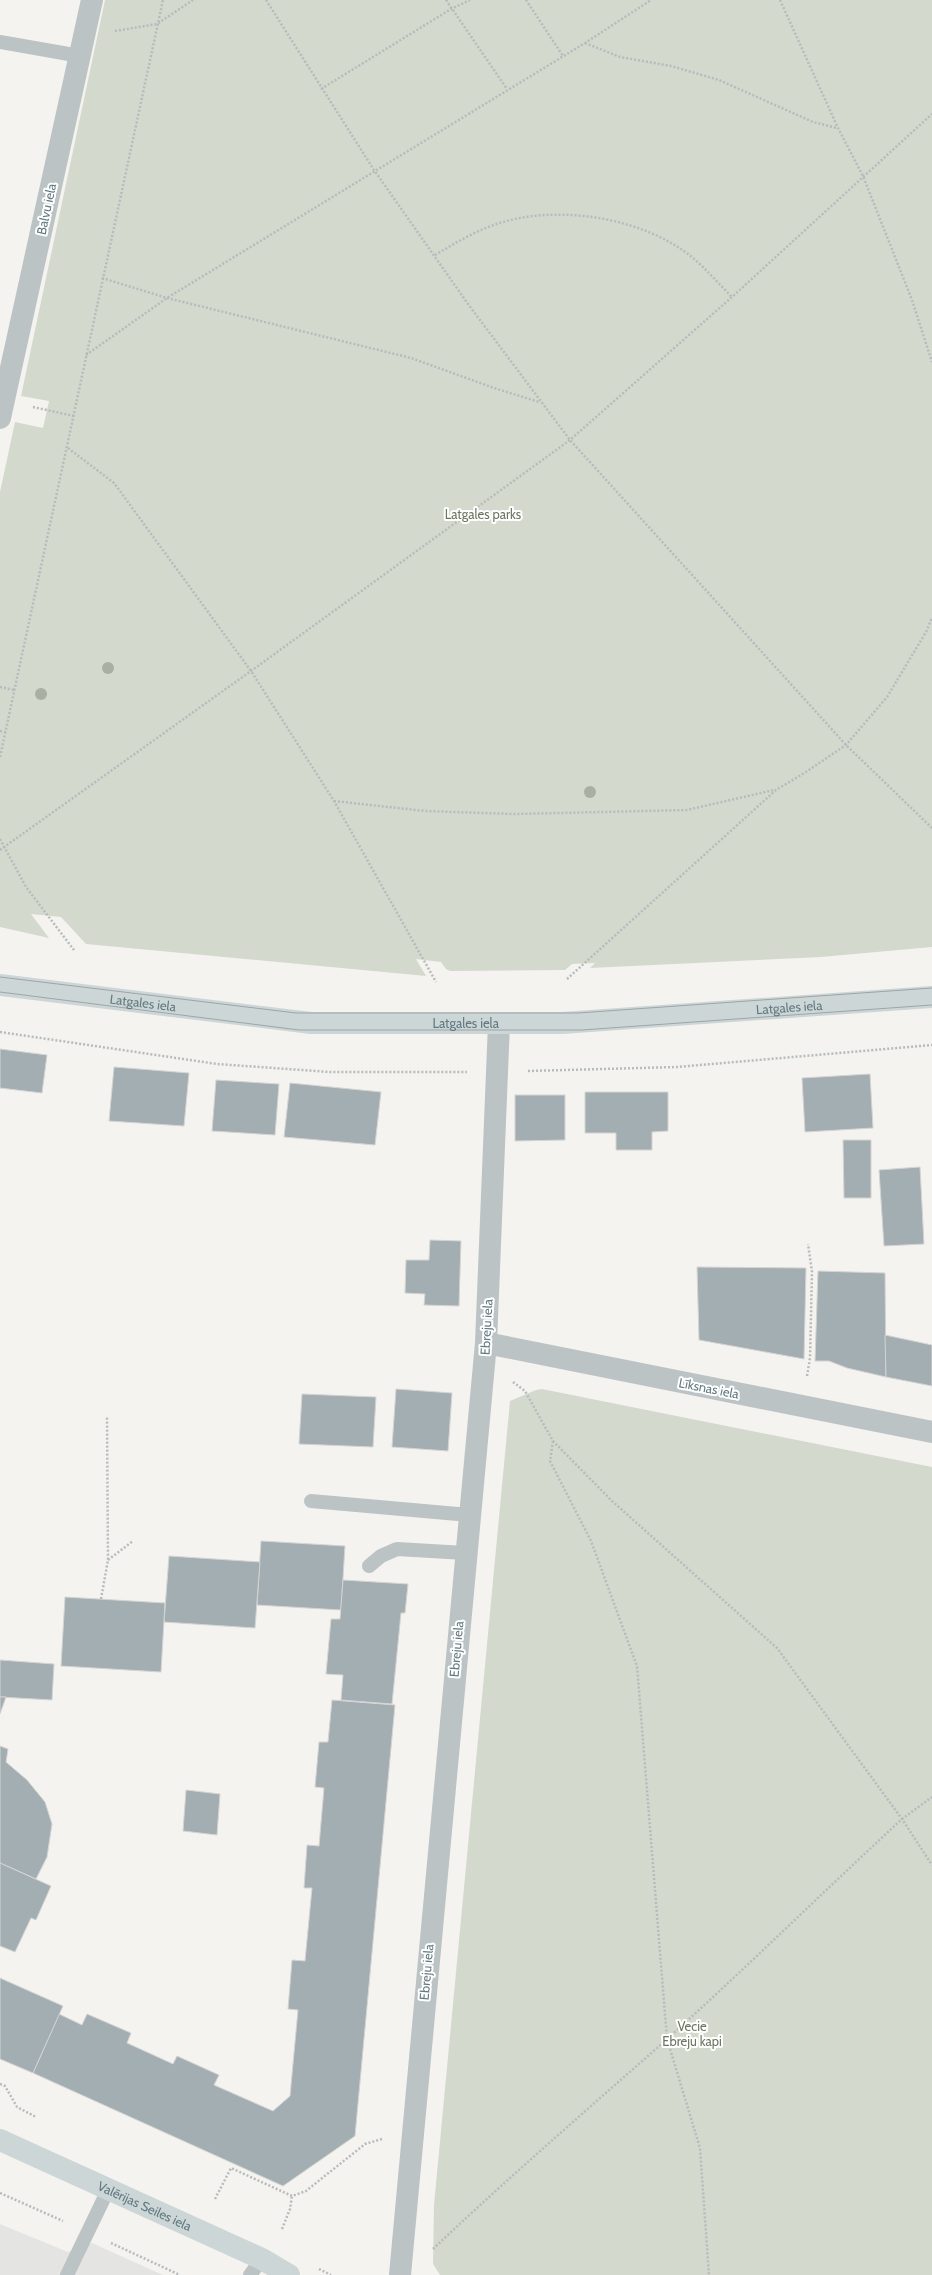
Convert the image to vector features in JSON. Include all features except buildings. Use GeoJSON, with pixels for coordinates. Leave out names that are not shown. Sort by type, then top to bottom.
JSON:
{"type":"FeatureCollection","features":[{"type":"Feature","properties":{"kind":"street","name":"Balvu iela"},"geometry":{"type":"LineString","coordinates":[[1,409],[92,0]]}},
{"type":"Feature","properties":{"kind":"street","name":"Latgales iela"},"geometry":{"type":"LineString","coordinates":[[0,985],[311,1023],[570,1022],[932,997]]}},
{"type":"Feature","properties":{"kind":"street","name":"Ebreju iela"},"geometry":{"type":"LineString","coordinates":[[400,2275],[411,2138],[485,1352],[499,1022]]}},
{"type":"Feature","properties":{"kind":"street","name":"Līksnas iela"},"geometry":{"type":"LineString","coordinates":[[485,1352],[802,1406],[932,1432]]}},
{"type":"Feature","properties":{"kind":"street","name":"Valērijas Seiles iela"},"geometry":{"type":"LineString","coordinates":[[0,2140],[109,2188],[256,2267],[289,2275]]}},
{"type":"Feature","properties":{"kind":"lane"},"geometry":{"type":"LineString","coordinates":[[0,42],[82,46]]}},
{"type":"Feature","properties":{"kind":"lane"},"geometry":{"type":"LineString","coordinates":[[311,1501],[469,1515]]}},
{"type":"Feature","properties":{"kind":"lane"},"geometry":{"type":"LineString","coordinates":[[369,1566],[381,1556],[397,1549],[465,1553]]}},
{"type":"Feature","properties":{"kind":"lane"},"geometry":{"type":"LineString","coordinates":[[67,2275],[109,2188]]}},
{"type":"Feature","properties":{"kind":"path"},"geometry":{"type":"LineString","coordinates":[[0,757],[68,448],[85,355],[162,0]]}},
{"type":"Feature","properties":{"kind":"path"},"geometry":{"type":"LineString","coordinates":[[82,46],[157,24],[193,0]]}},
{"type":"Feature","properties":{"kind":"path"},"geometry":{"type":"LineString","coordinates":[[266,0],[321,89],[374,170],[540,402],[570,440],[846,744],[932,828]]}},
{"type":"Feature","properties":{"kind":"path"},"geometry":{"type":"LineString","coordinates":[[446,0],[507,89]]}},
{"type":"Feature","properties":{"kind":"path"},"geometry":{"type":"LineString","coordinates":[[321,89],[451,9],[470,0]]}},
{"type":"Feature","properties":{"kind":"path"},"geometry":{"type":"LineString","coordinates":[[526,0],[563,56]]}},
{"type":"Feature","properties":{"kind":"path"},"geometry":{"type":"LineString","coordinates":[[85,355],[167,298],[374,170],[585,43],[651,0]]}},
{"type":"Feature","properties":{"kind":"path"},"geometry":{"type":"LineString","coordinates":[[780,0],[838,128],[863,176],[912,300],[932,362]]}},
{"type":"Feature","properties":{"kind":"path"},"geometry":{"type":"LineString","coordinates":[[585,43],[620,57],[671,66],[719,80],[813,122],[838,128]]}},
{"type":"Feature","properties":{"kind":"path"},"geometry":{"type":"LineString","coordinates":[[0,850],[251,672],[570,440],[732,297],[932,114]]}},
{"type":"Feature","properties":{"kind":"path"},"geometry":{"type":"LineString","coordinates":[[435,256],[468,236],[495,224],[538,214],[594,218],[622,223],[647,231],[670,242],[693,258],[732,297]]}},
{"type":"Feature","properties":{"kind":"path"},"geometry":{"type":"LineString","coordinates":[[102,278],[167,298],[411,358],[494,388],[540,402]]}},
{"type":"Feature","properties":{"kind":"path"},"geometry":{"type":"LineString","coordinates":[[1,409],[25,405],[74,416]]}},
{"type":"Feature","properties":{"kind":"path"},"geometry":{"type":"LineString","coordinates":[[68,448],[114,483],[251,672],[334,801],[436,982]]}},
{"type":"Feature","properties":{"kind":"path"},"geometry":{"type":"LineString","coordinates":[[567,979],[776,790],[806,772],[846,744],[887,697],[926,632],[932,618]]}},
{"type":"Feature","properties":{"kind":"path"},"geometry":{"type":"LineString","coordinates":[[0,687],[14,690]]}},
{"type":"Feature","properties":{"kind":"path"},"geometry":{"type":"LineString","coordinates":[[0,731],[5,732]]}},
{"type":"Feature","properties":{"kind":"path"},"geometry":{"type":"LineString","coordinates":[[334,801],[425,811],[515,814],[687,810],[776,790]]}},
{"type":"Feature","properties":{"kind":"path"},"geometry":{"type":"LineString","coordinates":[[0,839],[26,887],[74,950]]}},
{"type":"Feature","properties":{"kind":"path"},"geometry":{"type":"LineString","coordinates":[[802,1406],[810,1358],[812,1272],[808,1244]]}},
{"type":"Feature","properties":{"kind":"path"},"geometry":{"type":"LineString","coordinates":[[485,1352],[525,1391],[553,1440],[612,1501],[777,1648],[902,1819],[932,1865]]}},
{"type":"Feature","properties":{"kind":"path"},"geometry":{"type":"LineString","coordinates":[[101,1599],[108,1560],[107,1416]]}},
{"type":"Feature","properties":{"kind":"path"},"geometry":{"type":"LineString","coordinates":[[553,1440],[550,1461],[591,1541],[637,1666],[667,2039],[700,2148],[709,2275]]}},
{"type":"Feature","properties":{"kind":"path"},"geometry":{"type":"LineString","coordinates":[[108,1560],[133,1541]]}},
{"type":"Feature","properties":{"kind":"path"},"geometry":{"type":"LineString","coordinates":[[455,2229],[667,2039],[902,1819],[932,1797]]}},
{"type":"Feature","properties":{"kind":"path"},"geometry":{"type":"LineString","coordinates":[[0,2084],[6,2086],[17,2107],[36,2117]]}},
{"type":"Feature","properties":{"kind":"path"},"geometry":{"type":"LineString","coordinates":[[215,2199],[231,2168],[292,2196],[306,2191],[365,2144],[388,2137],[411,2138]]}},
{"type":"Feature","properties":{"kind":"path"},"geometry":{"type":"LineString","coordinates":[[282,2229],[290,2209],[292,2196]]}},
{"type":"Feature","properties":{"kind":"shaded area"},"geometry":{"type":"Polygon","coordinates":[[[0,2224],[68,2252],[92,2243],[163,2275],[0,2275],[0,2224]]]}},
{"type":"Feature","properties":{"kind":"green space","name":"Latgales parks"},"geometry":{"type":"Polygon","coordinates":[[[105,0],[932,0],[932,947],[821,957],[590,968],[595,963],[572,964],[565,970],[450,971],[446,969],[441,962],[416,959],[426,976],[86,944],[61,917],[31,914],[49,938],[0,927],[0,492],[15,422],[43,428],[49,401],[21,396],[105,0]]]}},
{"type":"Feature","properties":{"kind":"green space","name":"Vecie Ebreju kapi"},"geometry":{"type":"Polygon","coordinates":[[[542,1389],[932,1467],[932,2275],[440,2275],[433,2264],[434,2205],[510,1401],[542,1389]]]}},
{"type":"Feature","properties":{"kind":"tram line"},"geometry":{"type":"LineString","coordinates":[[0,977],[296,1013],[578,1013],[932,988]]}},
{"type":"Feature","properties":{"kind":"tram line"},"geometry":{"type":"LineString","coordinates":[[0,992],[299,1030],[582,1030],[932,1005]]}}]}
